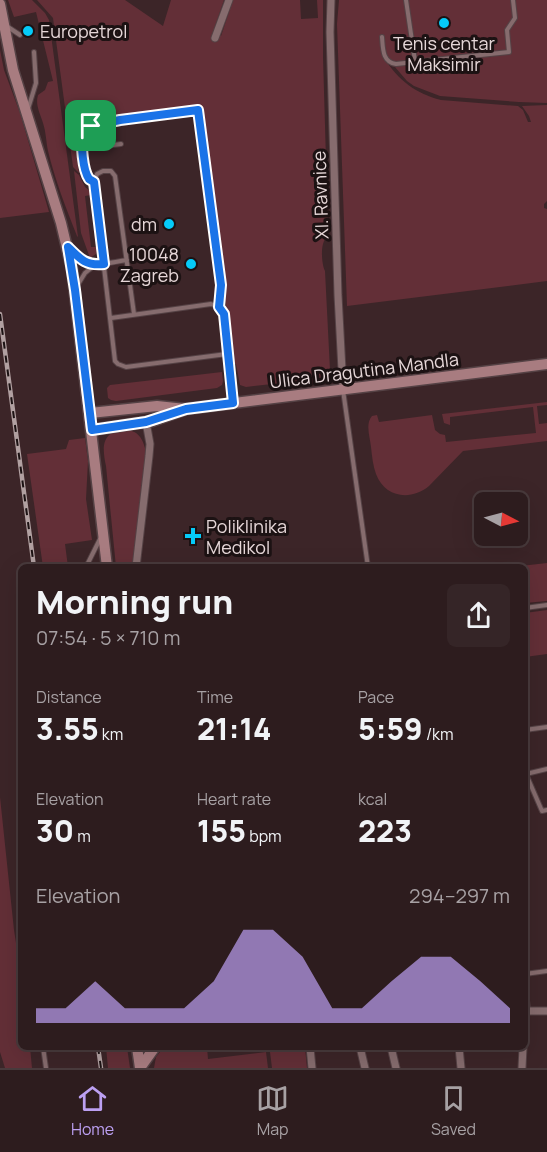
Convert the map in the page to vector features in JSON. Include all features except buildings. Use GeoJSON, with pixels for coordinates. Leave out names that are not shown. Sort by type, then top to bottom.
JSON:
{"type":"FeatureCollection","features":[{"type":"Feature","properties":{"kind":"main road"},"geometry":{"type":"LineString","coordinates":[[0,4],[13,70],[68,247],[107,564]]}},
{"type":"Feature","properties":{"kind":"main road","name":"Ulica Dragutina Mandla"},"geometry":{"type":"LineString","coordinates":[[92,430],[146,422],[186,409],[547,364]]}},
{"type":"Feature","properties":{"kind":"main road","name":"Ulica Dragutina Mandla"},"geometry":{"type":"LineString","coordinates":[[90,413],[157,406],[186,409]]}},
{"type":"Feature","properties":{"kind":"main road"},"geometry":{"type":"LineString","coordinates":[[137,1050],[140,1068]]}},
{"type":"Feature","properties":{"kind":"main road"},"geometry":{"type":"LineString","coordinates":[[140,1068],[153,1050]]}},
{"type":"Feature","properties":{"kind":"street"},"geometry":{"type":"LineString","coordinates":[[215,38],[229,0]]}},
{"type":"Feature","properties":{"kind":"street","name":"XI. Ravnice"},"geometry":{"type":"LineString","coordinates":[[331,0],[338,296],[343,389]]}},
{"type":"Feature","properties":{"kind":"street"},"geometry":{"type":"LineString","coordinates":[[136,564],[150,444],[146,422]]}},
{"type":"Feature","properties":{"kind":"street"},"geometry":{"type":"LineString","coordinates":[[528,1011],[547,1011]]}},
{"type":"Feature","properties":{"kind":"street"},"geometry":{"type":"LineString","coordinates":[[310,1050],[312,1068]]}},
{"type":"Feature","properties":{"kind":"street"},"geometry":{"type":"LineString","coordinates":[[361,1050],[365,1068]]}},
{"type":"Feature","properties":{"kind":"street"},"geometry":{"type":"LineString","coordinates":[[392,1050],[396,1068]]}},
{"type":"Feature","properties":{"kind":"street"},"geometry":{"type":"LineString","coordinates":[[459,1050],[461,1068]]}},
{"type":"Feature","properties":{"kind":"street"},"geometry":{"type":"LineString","coordinates":[[522,1068],[523,1050]]}},
{"type":"Feature","properties":{"kind":"lane"},"geometry":{"type":"LineString","coordinates":[[406,0],[415,61]]}},
{"type":"Feature","properties":{"kind":"lane"},"geometry":{"type":"LineString","coordinates":[[382,37],[384,55],[391,63],[396,64],[509,52],[507,30],[515,18],[513,0]]}},
{"type":"Feature","properties":{"kind":"lane"},"geometry":{"type":"LineString","coordinates":[[3,24],[20,35]]}},
{"type":"Feature","properties":{"kind":"lane"},"geometry":{"type":"LineString","coordinates":[[27,112],[36,83],[34,52]]}},
{"type":"Feature","properties":{"kind":"lane"},"geometry":{"type":"LineString","coordinates":[[94,182],[86,175],[82,149],[84,134],[91,126],[198,110],[221,285],[219,307]]}},
{"type":"Feature","properties":{"kind":"lane"},"geometry":{"type":"LineString","coordinates":[[82,149],[121,144]]}},
{"type":"Feature","properties":{"kind":"lane"},"geometry":{"type":"LineString","coordinates":[[134,314],[115,176],[111,171],[99,172],[94,182],[115,362],[122,366],[133,366],[227,354]]}},
{"type":"Feature","properties":{"kind":"lane"},"geometry":{"type":"LineString","coordinates":[[68,247],[83,261],[96,265],[127,260]]}},
{"type":"Feature","properties":{"kind":"lane"},"geometry":{"type":"LineString","coordinates":[[75,290],[85,273],[96,265]]}},
{"type":"Feature","properties":{"kind":"lane"},"geometry":{"type":"LineString","coordinates":[[111,318],[211,304],[219,307],[224,314],[233,403]]}},
{"type":"Feature","properties":{"kind":"lane"},"geometry":{"type":"LineString","coordinates":[[343,389],[368,564]]}},
{"type":"Feature","properties":{"kind":"lane"},"geometry":{"type":"LineString","coordinates":[[88,564],[104,533]]}},
{"type":"Feature","properties":{"kind":"lane"},"geometry":{"type":"LineString","coordinates":[[528,608],[547,605]]}},
{"type":"Feature","properties":{"kind":"lane"},"geometry":{"type":"LineString","coordinates":[[528,730],[547,727]]}},
{"type":"Feature","properties":{"kind":"lane"},"geometry":{"type":"LineString","coordinates":[[528,773],[547,768]]}},
{"type":"Feature","properties":{"kind":"lane"},"geometry":{"type":"LineString","coordinates":[[528,781],[542,811],[547,810]]}},
{"type":"Feature","properties":{"kind":"lane"},"geometry":{"type":"LineString","coordinates":[[528,974],[547,971]]}},
{"type":"Feature","properties":{"kind":"lane"},"geometry":{"type":"LineString","coordinates":[[43,1050],[46,1068]]}},
{"type":"Feature","properties":{"kind":"shaded area"},"geometry":{"type":"Polygon","coordinates":[[[8,0],[32,0],[49,20],[78,237],[54,173],[44,126],[37,106],[38,95],[45,90],[48,82],[53,81],[36,12],[14,17],[8,0]]]}},
{"type":"Feature","properties":{"kind":"shaded area"},"geometry":{"type":"Polygon","coordinates":[[[37,0],[125,0],[163,26],[171,0],[224,0],[214,29],[221,36],[233,0],[300,0],[301,19],[318,18],[317,0],[323,0],[328,229],[322,254],[325,271],[330,370],[328,376],[320,383],[246,387],[240,385],[236,364],[233,364],[201,106],[72,121],[79,173],[73,167],[53,18],[37,0]]]}},
{"type":"Feature","properties":{"kind":"shaded area"},"geometry":{"type":"Polygon","coordinates":[[[339,0],[547,0],[547,103],[440,96],[414,86],[384,58],[396,73],[408,85],[423,94],[441,100],[518,106],[523,110],[528,122],[531,122],[529,116],[522,106],[547,105],[547,201],[544,208],[547,209],[547,281],[347,306],[337,24],[339,0]]]}},
{"type":"Feature","properties":{"kind":"shaded area"},"geometry":{"type":"Polygon","coordinates":[[[0,50],[4,70],[20,113],[49,212],[0,218],[0,50]]]}},
{"type":"Feature","properties":{"kind":"shaded area"},"geometry":{"type":"Polygon","coordinates":[[[74,171],[91,192],[91,195],[85,196],[91,247],[98,247],[96,254],[90,258],[81,233],[74,171]]]}},
{"type":"Feature","properties":{"kind":"shaded area"},"geometry":{"type":"Polygon","coordinates":[[[222,372],[222,385],[217,388],[116,401],[108,398],[107,388],[110,385],[222,372]]]}},
{"type":"Feature","properties":{"kind":"shaded area"},"geometry":{"type":"Polygon","coordinates":[[[547,402],[547,405],[537,406],[539,424],[547,423],[547,441],[463,451],[429,486],[414,494],[399,495],[392,492],[380,482],[376,474],[368,431],[372,416],[377,415],[379,422],[432,415],[435,430],[445,435],[446,442],[536,433],[533,407],[450,417],[450,425],[444,423],[442,414],[547,402]]]}},
{"type":"Feature","properties":{"kind":"shaded area"},"geometry":{"type":"Polygon","coordinates":[[[125,429],[134,432],[143,442],[146,451],[133,564],[116,564],[104,447],[107,437],[125,429]]]}},
{"type":"Feature","properties":{"kind":"shaded area"},"geometry":{"type":"Polygon","coordinates":[[[85,438],[88,461],[86,499],[92,540],[65,544],[68,564],[43,564],[27,454],[66,449],[69,440],[85,438]]]}},
{"type":"Feature","properties":{"kind":"shaded area"},"geometry":{"type":"Polygon","coordinates":[[[547,563],[547,601],[528,603],[528,565],[547,563]]]}},
{"type":"Feature","properties":{"kind":"shaded area"},"geometry":{"type":"Polygon","coordinates":[[[547,610],[547,654],[528,657],[528,613],[547,610]]]}},
{"type":"Feature","properties":{"kind":"shaded area"},"geometry":{"type":"Polygon","coordinates":[[[0,797],[18,956],[18,1050],[30,1050],[32,1068],[5,1068],[0,1052],[0,797]]]}},
{"type":"Feature","properties":{"kind":"shaded area"},"geometry":{"type":"Polygon","coordinates":[[[106,1050],[127,1050],[130,1068],[108,1068],[106,1050]]]}},
{"type":"Feature","properties":{"kind":"shaded area"},"geometry":{"type":"Polygon","coordinates":[[[162,1050],[207,1050],[208,1059],[266,1052],[268,1068],[154,1068],[156,1057],[162,1050]]]}},
{"type":"Feature","properties":{"kind":"shaded area"},"geometry":{"type":"Polygon","coordinates":[[[305,1050],[307,1068],[272,1068],[270,1052],[305,1050]]]}},
{"type":"Feature","properties":{"kind":"railway"},"geometry":{"type":"LineString","coordinates":[[0,314],[34,564]]}},
{"type":"Feature","properties":{"kind":"railway"},"geometry":{"type":"LineString","coordinates":[[98,1050],[101,1068]]}},
{"type":"Feature","properties":{"kind":"place","name":"Tenis centar Maksimir"},"geometry":{"type":"Point","coordinates":[444,23]}},
{"type":"Feature","properties":{"kind":"place","name":"Europetrol"},"geometry":{"type":"Point","coordinates":[28,31]}},
{"type":"Feature","properties":{"kind":"place","name":"dm"},"geometry":{"type":"Point","coordinates":[169,224]}},
{"type":"Feature","properties":{"kind":"place","name":"10048 Zagreb"},"geometry":{"type":"Point","coordinates":[191,264]}},
{"type":"Feature","properties":{"kind":"place","name":"Poliklinika Medikol"},"geometry":{"type":"Point","coordinates":[193,536]}},
{"type":"Feature","properties":{"kind":"route"},"geometry":{"type":"LineString","coordinates":[[198,110],[221,285],[219,307],[224,314],[233,403],[186,409],[160,419],[92,430],[68,247],[83,261],[96,265],[104,264],[94,182],[86,175],[82,149],[84,134],[91,126],[198,110]]}}]}
